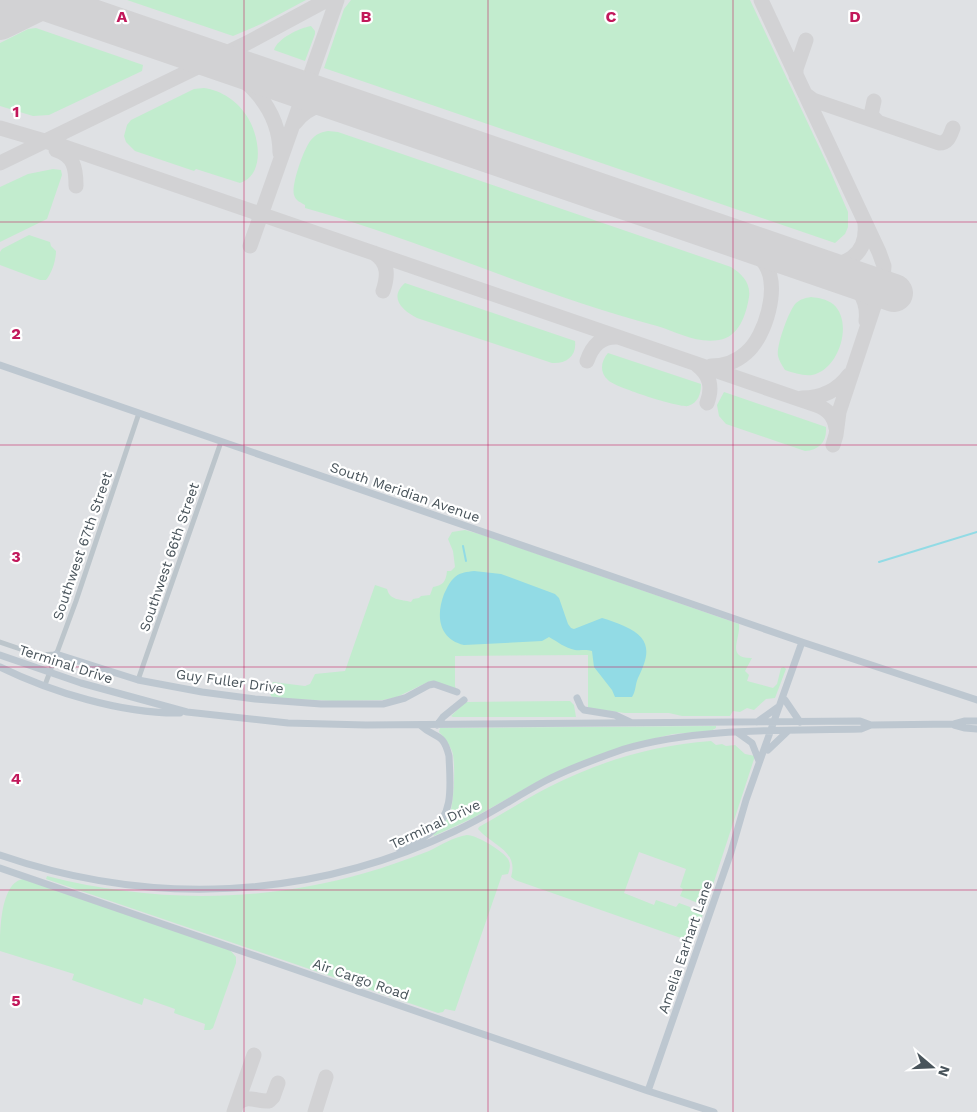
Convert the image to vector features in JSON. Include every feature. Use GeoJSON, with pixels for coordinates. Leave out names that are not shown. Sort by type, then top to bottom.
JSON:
{"type":"FeatureCollection","features":[{"type":"Feature","properties":{"kind":"street","name":"South Meridian Avenue"},"geometry":{"type":"LineString","coordinates":[[0,365],[802,642],[977,700]]}},
{"type":"Feature","properties":{"kind":"street","name":"Southwest 67th Street"},"geometry":{"type":"LineString","coordinates":[[45,685],[76,601],[139,413]]}},
{"type":"Feature","properties":{"kind":"street","name":"Southwest 66th Street"},"geometry":{"type":"LineString","coordinates":[[138,680],[221,442]]}},
{"type":"Feature","properties":{"kind":"street","name":"Guy Fuller Drive"},"geometry":{"type":"LineString","coordinates":[[0,642],[38,655],[56,654],[138,680],[246,698],[321,704],[383,704],[404,698],[417,690],[434,684],[457,692]]}},
{"type":"Feature","properties":{"kind":"street","name":"Amelia Earhart Lane"},"geometry":{"type":"LineString","coordinates":[[648,1091],[731,852],[759,762],[785,700],[789,680],[802,642]]}},
{"type":"Feature","properties":{"kind":"street","name":"Terminal Drive"},"geometry":{"type":"LineString","coordinates":[[0,655],[104,690],[187,712],[288,723],[437,725],[860,721],[870,725],[954,724],[965,721],[977,721]]}},
{"type":"Feature","properties":{"kind":"street"},"geometry":{"type":"LineString","coordinates":[[0,668],[78,696],[119,706],[162,713],[187,712]]}},
{"type":"Feature","properties":{"kind":"street","name":"Amelia Earhart Lane"},"geometry":{"type":"LineString","coordinates":[[775,722],[785,685],[789,680]]}},
{"type":"Feature","properties":{"kind":"street"},"geometry":{"type":"LineString","coordinates":[[578,698],[580,708],[584,710],[615,715],[632,724]]}},
{"type":"Feature","properties":{"kind":"street"},"geometry":{"type":"LineString","coordinates":[[437,725],[443,717],[464,700]]}},
{"type":"Feature","properties":{"kind":"street"},"geometry":{"type":"LineString","coordinates":[[785,700],[800,722]]}},
{"type":"Feature","properties":{"kind":"street"},"geometry":{"type":"LineString","coordinates":[[757,722],[778,707]]}},
{"type":"Feature","properties":{"kind":"street","name":"Terminal Drive"},"geometry":{"type":"LineString","coordinates":[[954,724],[965,728],[977,728]]}},
{"type":"Feature","properties":{"kind":"street"},"geometry":{"type":"LineString","coordinates":[[382,861],[430,833],[445,814],[450,799],[448,750],[438,735],[420,725]]}},
{"type":"Feature","properties":{"kind":"street","name":"Terminal Drive"},"geometry":{"type":"LineString","coordinates":[[0,855],[40,868],[78,877],[131,886],[210,890],[274,885],[321,878],[382,861],[458,830],[548,780],[603,757],[665,739],[737,733],[861,729],[870,725]]}},
{"type":"Feature","properties":{"kind":"street"},"geometry":{"type":"LineString","coordinates":[[768,750],[788,731]]}},
{"type":"Feature","properties":{"kind":"street","name":"Amelia Earhart Lane"},"geometry":{"type":"LineString","coordinates":[[744,811],[750,801],[768,750],[771,732]]}},
{"type":"Feature","properties":{"kind":"street"},"geometry":{"type":"LineString","coordinates":[[737,733],[752,743],[759,762]]}},
{"type":"Feature","properties":{"kind":"street","name":"Air Cargo Road"},"geometry":{"type":"LineString","coordinates":[[0,868],[714,1112]]}},
{"type":"Feature","properties":{"kind":"shaded area"},"geometry":{"type":"Polygon","coordinates":[[[0,0],[977,0],[977,1112],[0,1112],[0,0]]]}},
{"type":"Feature","properties":{"kind":"green space"},"geometry":{"type":"Polygon","coordinates":[[[127,0],[306,0],[261,24],[233,36],[127,0]]]}},
{"type":"Feature","properties":{"kind":"green space"},"geometry":{"type":"Polygon","coordinates":[[[351,0],[750,0],[848,212],[848,227],[845,234],[835,243],[324,68],[344,9],[351,0]]]}},
{"type":"Feature","properties":{"kind":"green space"},"geometry":{"type":"Polygon","coordinates":[[[311,26],[315,34],[305,61],[274,50],[279,42],[289,35],[311,26]]]}},
{"type":"Feature","properties":{"kind":"green space"},"geometry":{"type":"Polygon","coordinates":[[[36,28],[143,65],[142,71],[49,115],[33,116],[0,106],[0,43],[28,29],[36,28]]]}},
{"type":"Feature","properties":{"kind":"green space"},"geometry":{"type":"Polygon","coordinates":[[[204,88],[217,91],[235,102],[244,112],[252,126],[257,144],[257,163],[254,172],[240,183],[196,169],[194,171],[135,151],[126,142],[124,136],[127,125],[131,120],[194,89],[204,88]]]}},
{"type":"Feature","properties":{"kind":"green space"},"geometry":{"type":"Polygon","coordinates":[[[328,131],[338,132],[731,267],[742,276],[749,287],[749,297],[743,318],[732,335],[726,338],[711,341],[687,337],[568,299],[393,236],[305,208],[305,205],[297,200],[294,195],[294,183],[308,144],[315,136],[328,131]]]}},
{"type":"Feature","properties":{"kind":"green space"},"geometry":{"type":"Polygon","coordinates":[[[53,169],[61,170],[62,175],[47,219],[0,242],[0,187],[28,174],[53,169]]]}},
{"type":"Feature","properties":{"kind":"green space"},"geometry":{"type":"Polygon","coordinates":[[[29,235],[50,242],[56,251],[53,266],[46,280],[40,280],[0,265],[0,252],[2,249],[29,235]]]}},
{"type":"Feature","properties":{"kind":"green space"},"geometry":{"type":"Polygon","coordinates":[[[405,283],[575,341],[574,351],[570,358],[562,362],[552,363],[417,318],[399,304],[398,294],[405,283]]]}},
{"type":"Feature","properties":{"kind":"green space"},"geometry":{"type":"Polygon","coordinates":[[[805,298],[820,298],[833,304],[839,312],[843,333],[841,344],[830,364],[822,371],[812,375],[805,375],[785,370],[779,360],[778,351],[784,328],[793,307],[805,298]]]}},
{"type":"Feature","properties":{"kind":"green space"},"geometry":{"type":"Polygon","coordinates":[[[608,353],[701,384],[698,398],[691,405],[683,406],[647,396],[613,383],[605,377],[602,370],[604,359],[608,353]]]}},
{"type":"Feature","properties":{"kind":"green space"},"geometry":{"type":"Polygon","coordinates":[[[724,392],[826,427],[825,437],[818,447],[805,451],[726,424],[719,416],[717,405],[724,392]]]}},
{"type":"Feature","properties":{"kind":"green space"},"geometry":{"type":"Polygon","coordinates":[[[465,530],[739,624],[737,651],[739,655],[752,658],[745,671],[749,675],[747,681],[773,688],[777,684],[781,668],[784,667],[786,669],[775,698],[766,699],[754,710],[747,708],[740,712],[733,711],[730,716],[625,713],[588,708],[588,655],[455,656],[456,689],[430,681],[397,697],[383,700],[334,701],[275,698],[271,696],[269,689],[273,682],[305,686],[310,684],[315,674],[345,671],[375,585],[387,589],[393,598],[411,602],[413,599],[421,596],[430,595],[433,587],[439,585],[446,578],[447,571],[451,571],[455,567],[453,551],[448,539],[452,532],[465,530]]]}},
{"type":"Feature","properties":{"kind":"green space"},"geometry":{"type":"Polygon","coordinates":[[[570,701],[574,705],[576,717],[451,716],[467,702],[570,701]]]}},
{"type":"Feature","properties":{"kind":"green space"},"geometry":{"type":"Polygon","coordinates":[[[716,726],[711,731],[673,734],[632,744],[537,782],[473,818],[434,836],[433,834],[443,825],[450,813],[453,791],[452,751],[445,738],[439,732],[440,728],[716,726]]]}},
{"type":"Feature","properties":{"kind":"green space"},"geometry":{"type":"Polygon","coordinates":[[[711,741],[716,745],[735,745],[745,754],[755,756],[707,903],[703,905],[680,896],[683,889],[680,887],[686,869],[639,852],[624,893],[654,905],[656,900],[676,907],[679,903],[690,907],[691,911],[702,911],[703,914],[690,947],[681,943],[681,938],[515,880],[511,877],[512,868],[508,855],[478,829],[540,792],[588,769],[648,750],[711,741]]]}},
{"type":"Feature","properties":{"kind":"green space"},"geometry":{"type":"Polygon","coordinates":[[[467,835],[483,840],[501,852],[508,859],[510,868],[508,874],[502,875],[455,1011],[445,1009],[443,1012],[438,1013],[46,879],[47,876],[87,885],[166,895],[206,896],[286,890],[326,883],[389,866],[429,851],[452,839],[467,835]]]}},
{"type":"Feature","properties":{"kind":"green space"},"geometry":{"type":"Polygon","coordinates":[[[24,879],[230,950],[236,957],[236,963],[213,1028],[204,1030],[205,1024],[174,1013],[175,1009],[144,998],[142,1005],[72,980],[74,974],[0,951],[1,921],[6,898],[16,882],[24,879]]]}},
{"type":"Feature","properties":{"kind":"water"},"geometry":{"type":"Polygon","coordinates":[[[474,571],[501,574],[555,594],[559,598],[571,628],[574,629],[602,618],[624,626],[640,636],[644,641],[646,654],[632,697],[615,697],[612,690],[594,667],[592,651],[571,649],[549,637],[542,641],[464,645],[455,642],[444,632],[441,625],[441,602],[455,577],[462,573],[474,571]]]}},
{"type":"Feature","properties":{"kind":"waterway"},"geometry":{"type":"LineString","coordinates":[[879,562],[977,532]]}},
{"type":"Feature","properties":{"kind":"waterway"},"geometry":{"type":"LineString","coordinates":[[463,546],[466,561]]}},
{"type":"Feature","properties":{"kind":"taxiway"},"geometry":{"type":"LineString","coordinates":[[0,163],[247,43],[327,0]]}},
{"type":"Feature","properties":{"kind":"taxiway"},"geometry":{"type":"LineString","coordinates":[[250,246],[337,0]]}},
{"type":"Feature","properties":{"kind":"taxiway"},"geometry":{"type":"LineString","coordinates":[[761,0],[884,266],[883,279],[839,412],[833,445]]}},
{"type":"Feature","properties":{"kind":"taxiway"},"geometry":{"type":"LineString","coordinates":[[796,76],[796,69],[806,40]]}},
{"type":"Feature","properties":{"kind":"taxiway"},"geometry":{"type":"LineString","coordinates":[[206,57],[234,73],[258,95],[274,121],[280,153]]}},
{"type":"Feature","properties":{"kind":"taxiway"},"geometry":{"type":"LineString","coordinates":[[805,94],[813,100],[939,143],[947,140],[953,128]]}},
{"type":"Feature","properties":{"kind":"taxiway"},"geometry":{"type":"LineString","coordinates":[[874,101],[871,115],[878,122]]}},
{"type":"Feature","properties":{"kind":"taxiway"},"geometry":{"type":"LineString","coordinates":[[295,123],[301,116],[319,106],[349,106]]}},
{"type":"Feature","properties":{"kind":"taxiway"},"geometry":{"type":"LineString","coordinates":[[0,128],[65,147],[816,405],[829,413],[834,419],[836,428]]}},
{"type":"Feature","properties":{"kind":"taxiway"},"geometry":{"type":"LineString","coordinates":[[56,150],[67,156],[73,164],[76,186]]}},
{"type":"Feature","properties":{"kind":"taxiway"},"geometry":{"type":"LineString","coordinates":[[815,266],[826,266],[852,258],[863,245],[865,224]]}},
{"type":"Feature","properties":{"kind":"taxiway"},"geometry":{"type":"LineString","coordinates":[[711,366],[734,361],[746,353],[760,335],[769,311],[771,298],[769,274],[761,258],[746,245],[721,234]]}},
{"type":"Feature","properties":{"kind":"taxiway"},"geometry":{"type":"LineString","coordinates":[[374,253],[385,265],[386,280],[383,291]]}},
{"type":"Feature","properties":{"kind":"taxiway"},"geometry":{"type":"LineString","coordinates":[[837,274],[850,282],[860,293],[865,305],[866,321]]}},
{"type":"Feature","properties":{"kind":"taxiway"},"geometry":{"type":"LineString","coordinates":[[587,361],[598,343],[607,338],[618,337]]}},
{"type":"Feature","properties":{"kind":"taxiway"},"geometry":{"type":"LineString","coordinates":[[697,365],[705,373],[709,382],[710,392],[707,403]]}},
{"type":"Feature","properties":{"kind":"taxiway"},"geometry":{"type":"LineString","coordinates":[[802,398],[823,395],[835,389],[849,375]]}},
{"type":"Feature","properties":{"kind":"taxiway"},"geometry":{"type":"LineString","coordinates":[[234,1112],[254,1055]]}},
{"type":"Feature","properties":{"kind":"taxiway"},"geometry":{"type":"LineString","coordinates":[[315,1112],[326,1077]]}},
{"type":"Feature","properties":{"kind":"taxiway"},"geometry":{"type":"LineString","coordinates":[[238,1103],[245,1099],[269,1101],[273,1097],[278,1083]]}},
{"type":"Feature","properties":{"kind":"runway"},"geometry":{"type":"LineString","coordinates":[[40,0],[894,293]]}},
{"type":"Feature","properties":{"kind":"runway"},"geometry":{"type":"LineString","coordinates":[[0,21],[43,0]]}}]}
